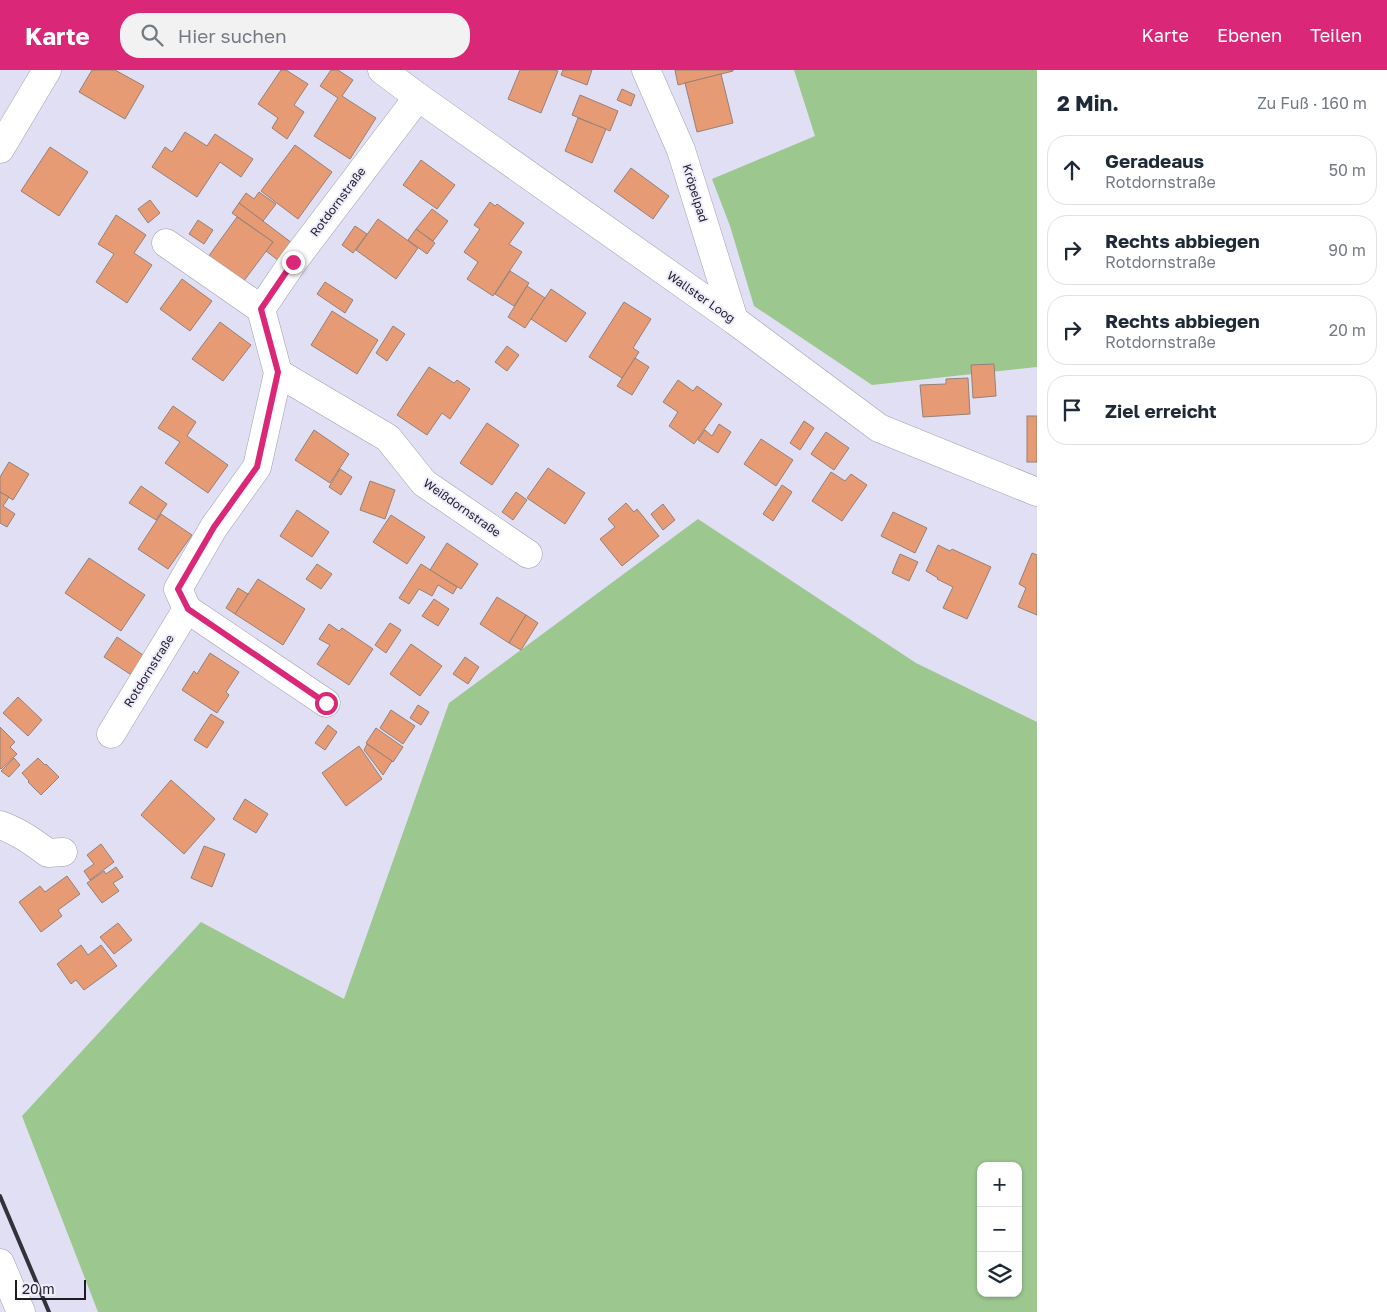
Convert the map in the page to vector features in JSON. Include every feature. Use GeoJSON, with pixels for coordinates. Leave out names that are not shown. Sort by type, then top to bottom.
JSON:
{"type":"FeatureCollection","features":[{"type":"Feature","properties":{"kind":"street"},"geometry":{"type":"LineString","coordinates":[[0,149],[47,70]]}},
{"type":"Feature","properties":{"kind":"street","name":"Wallster Loog"},"geometry":{"type":"LineString","coordinates":[[382,70],[734,320],[879,428],[1037,492]]}},
{"type":"Feature","properties":{"kind":"street","name":"Kröpelpad"},"geometry":{"type":"LineString","coordinates":[[646,70],[681,150],[734,320]]}},
{"type":"Feature","properties":{"kind":"street","name":"Rotdornstraße"},"geometry":{"type":"LineString","coordinates":[[261,309],[293,262],[418,97]]}},
{"type":"Feature","properties":{"kind":"street"},"geometry":{"type":"LineString","coordinates":[[166,243],[261,309],[278,372],[257,467],[214,527],[178,589],[188,609],[326,703]]}},
{"type":"Feature","properties":{"kind":"street","name":"Weißdornstraße"},"geometry":{"type":"LineString","coordinates":[[278,372],[388,438],[424,484],[528,554]]}},
{"type":"Feature","properties":{"kind":"street","name":"Rotdornstraße"},"geometry":{"type":"LineString","coordinates":[[111,734],[188,609]]}},
{"type":"Feature","properties":{"kind":"street"},"geometry":{"type":"LineString","coordinates":[[0,824],[10,828],[48,853],[63,852]]}},
{"type":"Feature","properties":{"kind":"street"},"geometry":{"type":"LineString","coordinates":[[0,1263],[21,1312]]}},
{"type":"Feature","properties":{"kind":"green space"},"geometry":{"type":"Polygon","coordinates":[[[794,70],[1037,70],[1037,367],[872,385],[754,306],[730,226],[712,179],[815,136],[794,70]]]}},
{"type":"Feature","properties":{"kind":"green space"},"geometry":{"type":"Polygon","coordinates":[[[698,519],[916,663],[1037,722],[1037,1312],[98,1312],[22,1116],[201,922],[344,999],[449,703],[698,519]]]}},
{"type":"Feature","properties":{"kind":"building"},"geometry":{"type":"Polygon","coordinates":[[[92,70],[115,70],[144,86],[125,119],[79,92],[92,70]]]}},
{"type":"Feature","properties":{"kind":"building"},"geometry":{"type":"Polygon","coordinates":[[[281,70],[286,70],[308,84],[294,105],[304,112],[287,139],[272,128],[278,118],[258,104],[281,70]]]}},
{"type":"Feature","properties":{"kind":"building"},"geometry":{"type":"Polygon","coordinates":[[[331,70],[338,70],[353,80],[342,96],[376,118],[350,159],[314,136],[338,98],[320,86],[331,70]]]}},
{"type":"Feature","properties":{"kind":"building"},"geometry":{"type":"Polygon","coordinates":[[[520,70],[558,71],[541,113],[508,99],[520,70]]]}},
{"type":"Feature","properties":{"kind":"building"},"geometry":{"type":"Polygon","coordinates":[[[563,70],[592,70],[587,85],[561,75],[563,70]]]}},
{"type":"Feature","properties":{"kind":"building"},"geometry":{"type":"Polygon","coordinates":[[[675,70],[733,70],[733,71],[678,85],[675,70]]]}},
{"type":"Feature","properties":{"kind":"building"},"geometry":{"type":"Polygon","coordinates":[[[721,74],[733,123],[697,132],[685,83],[721,74]]]}},
{"type":"Feature","properties":{"kind":"building"},"geometry":{"type":"Polygon","coordinates":[[[622,89],[635,95],[631,106],[617,100],[622,89]]]}},
{"type":"Feature","properties":{"kind":"building"},"geometry":{"type":"Polygon","coordinates":[[[580,95],[618,111],[610,131],[572,115],[580,95]]]}},
{"type":"Feature","properties":{"kind":"building"},"geometry":{"type":"Polygon","coordinates":[[[578,118],[606,129],[592,163],[565,151],[578,118]]]}},
{"type":"Feature","properties":{"kind":"building"},"geometry":{"type":"Polygon","coordinates":[[[185,132],[207,146],[215,134],[253,159],[241,177],[220,162],[197,197],[152,167],[165,147],[172,152],[185,132]]]}},
{"type":"Feature","properties":{"kind":"building"},"geometry":{"type":"Polygon","coordinates":[[[295,145],[332,172],[298,219],[261,191],[295,145]]]}},
{"type":"Feature","properties":{"kind":"building"},"geometry":{"type":"Polygon","coordinates":[[[50,147],[88,172],[59,216],[21,191],[50,147]]]}},
{"type":"Feature","properties":{"kind":"building"},"geometry":{"type":"Polygon","coordinates":[[[421,160],[455,185],[437,209],[403,185],[421,160]]]}},
{"type":"Feature","properties":{"kind":"building"},"geometry":{"type":"Polygon","coordinates":[[[631,168],[669,196],[653,219],[614,191],[631,168]]]}},
{"type":"Feature","properties":{"kind":"building"},"geometry":{"type":"Polygon","coordinates":[[[259,192],[276,204],[263,221],[239,203],[246,193],[254,199],[259,192]]]}},
{"type":"Feature","properties":{"kind":"building"},"geometry":{"type":"Polygon","coordinates":[[[150,200],[160,213],[148,223],[138,209],[150,200]]]}},
{"type":"Feature","properties":{"kind":"building"},"geometry":{"type":"Polygon","coordinates":[[[490,202],[495,206],[497,204],[524,223],[509,244],[522,252],[493,296],[467,279],[478,262],[464,252],[480,229],[474,225],[490,202]]]}},
{"type":"Feature","properties":{"kind":"building"},"geometry":{"type":"Polygon","coordinates":[[[239,203],[296,246],[283,264],[266,251],[273,242],[232,213],[239,203]]]}},
{"type":"Feature","properties":{"kind":"building"},"geometry":{"type":"Polygon","coordinates":[[[432,209],[448,221],[433,241],[416,229],[432,209]]]}},
{"type":"Feature","properties":{"kind":"building"},"geometry":{"type":"Polygon","coordinates":[[[116,215],[146,235],[134,253],[152,265],[127,303],[96,282],[114,254],[98,244],[116,215]]]}},
{"type":"Feature","properties":{"kind":"building"},"geometry":{"type":"Polygon","coordinates":[[[237,217],[273,242],[243,282],[208,257],[237,217]]]}},
{"type":"Feature","properties":{"kind":"building"},"geometry":{"type":"Polygon","coordinates":[[[378,219],[418,248],[396,279],[356,250],[378,219]]]}},
{"type":"Feature","properties":{"kind":"building"},"geometry":{"type":"Polygon","coordinates":[[[198,220],[213,230],[204,244],[189,234],[198,220]]]}},
{"type":"Feature","properties":{"kind":"building"},"geometry":{"type":"Polygon","coordinates":[[[355,226],[367,234],[353,253],[342,245],[355,226]]]}},
{"type":"Feature","properties":{"kind":"building"},"geometry":{"type":"Polygon","coordinates":[[[416,229],[435,243],[427,254],[408,240],[416,229]]]}},
{"type":"Feature","properties":{"kind":"building"},"geometry":{"type":"Polygon","coordinates":[[[510,271],[529,283],[514,306],[495,294],[510,271]]]}},
{"type":"Feature","properties":{"kind":"building"},"geometry":{"type":"Polygon","coordinates":[[[182,279],[212,301],[190,331],[160,309],[182,279]]]}},
{"type":"Feature","properties":{"kind":"building"},"geometry":{"type":"Polygon","coordinates":[[[325,282],[353,300],[345,313],[317,294],[325,282]]]}},
{"type":"Feature","properties":{"kind":"building"},"geometry":{"type":"Polygon","coordinates":[[[527,286],[545,298],[525,328],[508,317],[527,286]]]}},
{"type":"Feature","properties":{"kind":"building"},"geometry":{"type":"Polygon","coordinates":[[[551,289],[586,313],[566,342],[531,319],[551,289]]]}},
{"type":"Feature","properties":{"kind":"building"},"geometry":{"type":"Polygon","coordinates":[[[624,302],[651,319],[633,348],[639,352],[622,378],[589,357],[624,302]]]}},
{"type":"Feature","properties":{"kind":"building"},"geometry":{"type":"Polygon","coordinates":[[[332,311],[378,340],[357,374],[311,345],[332,311]]]}},
{"type":"Feature","properties":{"kind":"building"},"geometry":{"type":"Polygon","coordinates":[[[220,322],[251,345],[223,381],[192,359],[220,322]]]}},
{"type":"Feature","properties":{"kind":"building"},"geometry":{"type":"Polygon","coordinates":[[[393,326],[405,334],[387,361],[376,353],[393,326]]]}},
{"type":"Feature","properties":{"kind":"building"},"geometry":{"type":"Polygon","coordinates":[[[507,346],[519,355],[507,371],[495,362],[507,346]]]}},
{"type":"Feature","properties":{"kind":"building"},"geometry":{"type":"Polygon","coordinates":[[[635,358],[649,367],[632,395],[617,386],[635,358]]]}},
{"type":"Feature","properties":{"kind":"building"},"geometry":{"type":"Polygon","coordinates":[[[994,364],[996,396],[973,398],[971,365],[994,364]]]}},
{"type":"Feature","properties":{"kind":"building"},"geometry":{"type":"Polygon","coordinates":[[[429,367],[454,383],[457,380],[470,389],[450,419],[442,413],[427,435],[397,415],[429,367]]]}},
{"type":"Feature","properties":{"kind":"building"},"geometry":{"type":"Polygon","coordinates":[[[968,378],[970,414],[923,417],[920,385],[946,384],[946,379],[968,378]]]}},
{"type":"Feature","properties":{"kind":"building"},"geometry":{"type":"Polygon","coordinates":[[[678,380],[693,391],[697,386],[722,404],[694,444],[669,426],[678,412],[663,402],[678,380]]]}},
{"type":"Feature","properties":{"kind":"building"},"geometry":{"type":"Polygon","coordinates":[[[173,406],[196,422],[187,436],[228,465],[208,493],[165,463],[180,442],[158,428],[173,406]]]}},
{"type":"Feature","properties":{"kind":"building"},"geometry":{"type":"Polygon","coordinates":[[[1027,416],[1037,416],[1037,462],[1027,462],[1027,416]]]}},
{"type":"Feature","properties":{"kind":"building"},"geometry":{"type":"Polygon","coordinates":[[[804,421],[814,428],[800,450],[790,443],[804,421]]]}},
{"type":"Feature","properties":{"kind":"building"},"geometry":{"type":"Polygon","coordinates":[[[487,423],[519,445],[492,485],[460,463],[487,423]]]}},
{"type":"Feature","properties":{"kind":"building"},"geometry":{"type":"Polygon","coordinates":[[[719,424],[731,432],[718,453],[698,440],[705,430],[712,436],[719,424]]]}},
{"type":"Feature","properties":{"kind":"building"},"geometry":{"type":"Polygon","coordinates":[[[314,430],[349,454],[330,483],[295,460],[314,430]]]}},
{"type":"Feature","properties":{"kind":"building"},"geometry":{"type":"Polygon","coordinates":[[[826,432],[849,448],[834,470],[811,454],[826,432]]]}},
{"type":"Feature","properties":{"kind":"building"},"geometry":{"type":"Polygon","coordinates":[[[761,439],[793,460],[776,486],[744,464],[761,439]]]}},
{"type":"Feature","properties":{"kind":"building"},"geometry":{"type":"Polygon","coordinates":[[[9,462],[29,474],[13,500],[0,492],[0,477],[9,462]]]}},
{"type":"Feature","properties":{"kind":"building"},"geometry":{"type":"Polygon","coordinates":[[[548,468],[585,493],[565,524],[527,498],[548,468]]]}},
{"type":"Feature","properties":{"kind":"building"},"geometry":{"type":"Polygon","coordinates":[[[340,469],[352,477],[341,495],[329,487],[340,469]]]}},
{"type":"Feature","properties":{"kind":"building"},"geometry":{"type":"Polygon","coordinates":[[[831,472],[845,481],[851,474],[867,485],[842,521],[812,501],[831,472]]]}},
{"type":"Feature","properties":{"kind":"building"},"geometry":{"type":"Polygon","coordinates":[[[370,481],[395,490],[385,519],[360,510],[370,481]]]}},
{"type":"Feature","properties":{"kind":"building"},"geometry":{"type":"Polygon","coordinates":[[[782,485],[792,492],[773,521],[763,514],[782,485]]]}},
{"type":"Feature","properties":{"kind":"building"},"geometry":{"type":"Polygon","coordinates":[[[141,486],[167,504],[156,520],[129,503],[141,486]]]}},
{"type":"Feature","properties":{"kind":"building"},"geometry":{"type":"Polygon","coordinates":[[[0,492],[9,497],[3,506],[15,514],[7,527],[0,523],[0,492]]]}},
{"type":"Feature","properties":{"kind":"building"},"geometry":{"type":"Polygon","coordinates":[[[516,492],[527,500],[513,520],[502,512],[516,492]]]}},
{"type":"Feature","properties":{"kind":"building"},"geometry":{"type":"Polygon","coordinates":[[[626,503],[634,512],[637,509],[659,536],[622,566],[600,539],[615,527],[608,519],[626,503]]]}},
{"type":"Feature","properties":{"kind":"building"},"geometry":{"type":"Polygon","coordinates":[[[663,504],[675,520],[663,530],[651,514],[663,504]]]}},
{"type":"Feature","properties":{"kind":"building"},"geometry":{"type":"Polygon","coordinates":[[[297,510],[329,532],[312,557],[280,536],[297,510]]]}},
{"type":"Feature","properties":{"kind":"building"},"geometry":{"type":"Polygon","coordinates":[[[893,512],[927,528],[915,553],[881,536],[893,512]]]}},
{"type":"Feature","properties":{"kind":"building"},"geometry":{"type":"Polygon","coordinates":[[[161,514],[192,535],[168,569],[138,549],[161,514]]]}},
{"type":"Feature","properties":{"kind":"building"},"geometry":{"type":"Polygon","coordinates":[[[391,515],[425,537],[407,564],[373,542],[391,515]]]}},
{"type":"Feature","properties":{"kind":"building"},"geometry":{"type":"Polygon","coordinates":[[[447,543],[478,564],[461,589],[430,570],[447,543]]]}},
{"type":"Feature","properties":{"kind":"building"},"geometry":{"type":"Polygon","coordinates":[[[938,545],[950,551],[952,549],[991,567],[967,619],[943,608],[953,587],[926,571],[938,545]]]}},
{"type":"Feature","properties":{"kind":"building"},"geometry":{"type":"Polygon","coordinates":[[[1032,553],[1037,555],[1037,615],[1018,607],[1026,588],[1019,584],[1032,553]]]}},
{"type":"Feature","properties":{"kind":"building"},"geometry":{"type":"Polygon","coordinates":[[[900,554],[918,562],[909,581],[892,573],[900,554]]]}},
{"type":"Feature","properties":{"kind":"building"},"geometry":{"type":"Polygon","coordinates":[[[89,558],[145,595],[121,631],[65,593],[89,558]]]}},
{"type":"Feature","properties":{"kind":"building"},"geometry":{"type":"Polygon","coordinates":[[[317,564],[332,574],[321,589],[306,579],[317,564]]]}},
{"type":"Feature","properties":{"kind":"building"},"geometry":{"type":"Polygon","coordinates":[[[421,564],[457,587],[453,594],[438,585],[432,596],[419,589],[409,604],[399,598],[421,564]]]}},
{"type":"Feature","properties":{"kind":"building"},"geometry":{"type":"Polygon","coordinates":[[[258,579],[305,609],[283,645],[235,614],[258,579]]]}},
{"type":"Feature","properties":{"kind":"building"},"geometry":{"type":"Polygon","coordinates":[[[238,588],[248,594],[235,614],[226,608],[238,588]]]}},
{"type":"Feature","properties":{"kind":"building"},"geometry":{"type":"Polygon","coordinates":[[[497,597],[526,615],[509,643],[480,624],[497,597]]]}},
{"type":"Feature","properties":{"kind":"building"},"geometry":{"type":"Polygon","coordinates":[[[434,599],[449,609],[438,626],[422,616],[434,599]]]}},
{"type":"Feature","properties":{"kind":"building"},"geometry":{"type":"Polygon","coordinates":[[[526,615],[538,623],[521,650],[509,643],[526,615]]]}},
{"type":"Feature","properties":{"kind":"building"},"geometry":{"type":"Polygon","coordinates":[[[390,623],[401,630],[386,653],[375,645],[390,623]]]}},
{"type":"Feature","properties":{"kind":"building"},"geometry":{"type":"Polygon","coordinates":[[[329,624],[339,631],[342,628],[373,649],[349,685],[317,664],[330,645],[319,639],[329,624]]]}},
{"type":"Feature","properties":{"kind":"building"},"geometry":{"type":"Polygon","coordinates":[[[117,637],[146,657],[133,676],[104,657],[117,637]]]}},
{"type":"Feature","properties":{"kind":"building"},"geometry":{"type":"Polygon","coordinates":[[[411,644],[442,666],[420,696],[390,674],[411,644]]]}},
{"type":"Feature","properties":{"kind":"building"},"geometry":{"type":"Polygon","coordinates":[[[210,653],[239,672],[226,692],[229,695],[217,713],[182,690],[194,671],[197,674],[210,653]]]}},
{"type":"Feature","properties":{"kind":"building"},"geometry":{"type":"Polygon","coordinates":[[[465,657],[479,667],[468,684],[453,674],[465,657]]]}},
{"type":"Feature","properties":{"kind":"building"},"geometry":{"type":"Polygon","coordinates":[[[18,697],[42,720],[28,736],[3,713],[18,697]]]}},
{"type":"Feature","properties":{"kind":"building"},"geometry":{"type":"Polygon","coordinates":[[[418,705],[429,712],[421,725],[410,718],[418,705]]]}},
{"type":"Feature","properties":{"kind":"building"},"geometry":{"type":"Polygon","coordinates":[[[391,710],[415,726],[403,744],[380,728],[391,710]]]}},
{"type":"Feature","properties":{"kind":"building"},"geometry":{"type":"Polygon","coordinates":[[[211,714],[224,722],[207,748],[194,740],[211,714]]]}},
{"type":"Feature","properties":{"kind":"building"},"geometry":{"type":"Polygon","coordinates":[[[328,725],[337,732],[325,750],[315,743],[328,725]]]}},
{"type":"Feature","properties":{"kind":"building"},"geometry":{"type":"Polygon","coordinates":[[[0,727],[15,742],[10,747],[17,754],[1,769],[0,768],[0,727]]]}},
{"type":"Feature","properties":{"kind":"building"},"geometry":{"type":"Polygon","coordinates":[[[376,728],[403,747],[393,762],[366,743],[376,728]]]}},
{"type":"Feature","properties":{"kind":"building"},"geometry":{"type":"Polygon","coordinates":[[[367,744],[392,761],[383,775],[364,750],[367,744]]]}},
{"type":"Feature","properties":{"kind":"building"},"geometry":{"type":"Polygon","coordinates":[[[359,746],[382,779],[346,806],[322,773],[359,746]]]}},
{"type":"Feature","properties":{"kind":"building"},"geometry":{"type":"Polygon","coordinates":[[[14,758],[20,765],[9,777],[1,771],[14,758]]]}},
{"type":"Feature","properties":{"kind":"building"},"geometry":{"type":"Polygon","coordinates":[[[38,758],[59,777],[41,795],[22,773],[38,758]]]}},
{"type":"Feature","properties":{"kind":"building"},"geometry":{"type":"Polygon","coordinates":[[[171,780],[215,819],[184,854],[141,815],[171,780]]]}},
{"type":"Feature","properties":{"kind":"building"},"geometry":{"type":"Polygon","coordinates":[[[245,799],[268,814],[256,833],[233,819],[245,799]]]}},
{"type":"Feature","properties":{"kind":"building"},"geometry":{"type":"Polygon","coordinates":[[[101,844],[114,862],[90,880],[84,871],[94,864],[87,855],[101,844]]]}},
{"type":"Feature","properties":{"kind":"building"},"geometry":{"type":"Polygon","coordinates":[[[204,846],[225,854],[212,887],[191,878],[204,846]]]}},
{"type":"Feature","properties":{"kind":"building"},"geometry":{"type":"Polygon","coordinates":[[[116,867],[123,877],[113,883],[119,891],[102,903],[87,883],[104,871],[106,874],[116,867]]]}},
{"type":"Feature","properties":{"kind":"building"},"geometry":{"type":"Polygon","coordinates":[[[67,876],[80,894],[58,910],[62,916],[41,932],[19,902],[40,886],[45,892],[67,876]]]}},
{"type":"Feature","properties":{"kind":"building"},"geometry":{"type":"Polygon","coordinates":[[[118,923],[132,940],[114,954],[100,937],[118,923]]]}},
{"type":"Feature","properties":{"kind":"building"},"geometry":{"type":"Polygon","coordinates":[[[81,945],[88,955],[101,945],[117,966],[84,990],[76,980],[71,984],[57,964],[81,945]]]}},
{"type":"Feature","properties":{"kind":"railway"},"geometry":{"type":"LineString","coordinates":[[0,1196],[49,1312]]}},
{"type":"Feature","properties":{"kind":"route"},"geometry":{"type":"LineString","coordinates":[[293,262],[261,309],[278,372],[257,467],[214,527],[178,589],[188,609],[326,703]]}}]}
